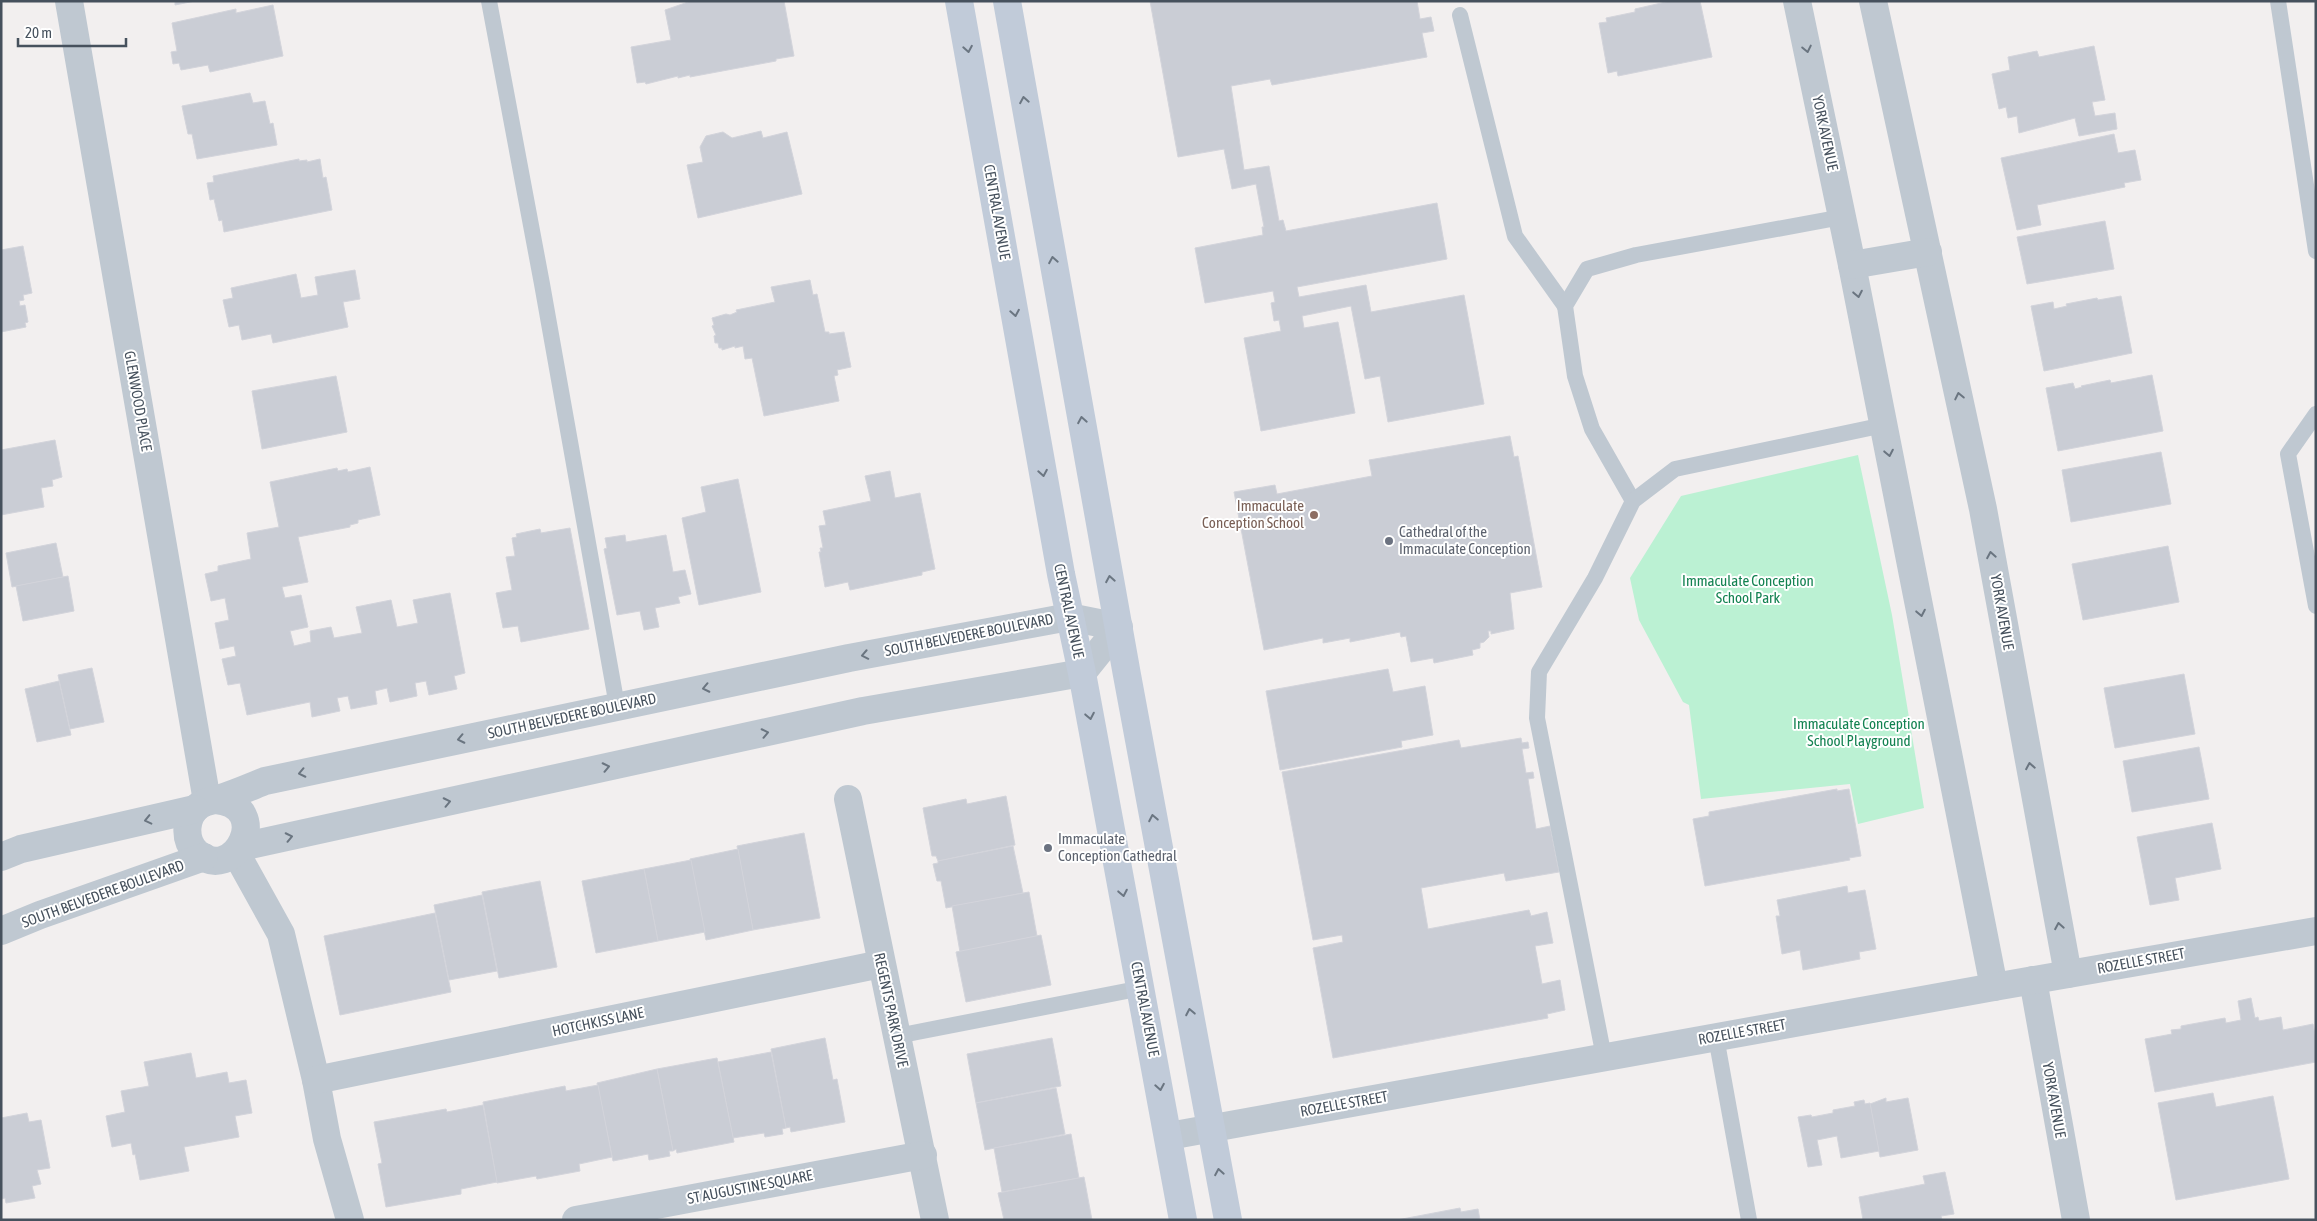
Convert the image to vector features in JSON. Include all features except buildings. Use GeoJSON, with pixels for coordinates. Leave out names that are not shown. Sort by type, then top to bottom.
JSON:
{"type":"FeatureCollection","features":[{"type":"Feature","properties":{"kind":"main road","name":"CENTRAL AVENUE"},"geometry":{"type":"LineString","coordinates":[[960,1],[1069,617],[1082,673],[1142,988],[1183,1220]]}},
{"type":"Feature","properties":{"kind":"main road"},"geometry":{"type":"LineString","coordinates":[[1007,1],[1119,628],[1228,1220]]}},
{"type":"Feature","properties":{"kind":"street","name":"GLENWOOD PLACE"},"geometry":{"type":"LineString","coordinates":[[69,1],[206,803]]}},
{"type":"Feature","properties":{"kind":"street","name":"YORK AVENUE"},"geometry":{"type":"LineString","coordinates":[[1797,1],[1884,424],[1994,987]]}},
{"type":"Feature","properties":{"kind":"street","name":"YORK AVENUE"},"geometry":{"type":"LineString","coordinates":[[1873,1],[1983,509],[2068,974]]}},
{"type":"Feature","properties":{"kind":"street"},"geometry":{"type":"LineString","coordinates":[[1852,265],[1928,252]]}},
{"type":"Feature","properties":{"kind":"street","name":"SOUTH BELVEDERE BOULEVARD"},"geometry":{"type":"LineString","coordinates":[[1,857],[21,849],[206,803],[265,781],[849,658],[1069,617],[1119,628]]}},
{"type":"Feature","properties":{"kind":"street"},"geometry":{"type":"LineString","coordinates":[[1082,673],[1119,628]]}},
{"type":"Feature","properties":{"kind":"street","name":"SOUTH BELVEDERE BOULEVARD"},"geometry":{"type":"LineString","coordinates":[[1,931],[40,915],[204,857],[221,859],[238,850],[854,713],[1082,673]]}},
{"type":"Feature","properties":{"kind":"street","name":"REGENTS PARK DRIVE"},"geometry":{"type":"LineString","coordinates":[[848,799],[880,964],[923,1155],[935,1220]]}},
{"type":"Feature","properties":{"kind":"street"},"geometry":{"type":"LineString","coordinates":[[206,803],[226,801],[234,805],[245,820],[245,838],[238,850],[281,934],[316,1080],[327,1140],[350,1220]]}},
{"type":"Feature","properties":{"kind":"street","name":"SOUTH BELVEDERE BOULEVARD"},"geometry":{"type":"LineString","coordinates":[[204,857],[197,852],[188,835],[187,826],[190,816],[206,803]]}},
{"type":"Feature","properties":{"kind":"street","name":"ROZELLE STREET"},"geometry":{"type":"LineString","coordinates":[[1169,1136],[2033,980],[2316,931]]}},
{"type":"Feature","properties":{"kind":"street","name":"HOTCHKISS LANE"},"geometry":{"type":"LineString","coordinates":[[316,1080],[880,964]]}},
{"type":"Feature","properties":{"kind":"street","name":"YORK AVENUE"},"geometry":{"type":"LineString","coordinates":[[2033,980],[2076,1220]]}},
{"type":"Feature","properties":{"kind":"street","name":"ST AUGUSTINE SQUARE"},"geometry":{"type":"LineString","coordinates":[[576,1220],[923,1155]]}},
{"type":"Feature","properties":{"kind":"lane"},"geometry":{"type":"LineString","coordinates":[[489,1],[617,706]]}},
{"type":"Feature","properties":{"kind":"lane"},"geometry":{"type":"LineString","coordinates":[[2278,1],[2316,251]]}},
{"type":"Feature","properties":{"kind":"lane"},"geometry":{"type":"LineString","coordinates":[[1460,15],[1515,236],[1565,306],[1575,376],[1592,429],[1633,501]]}},
{"type":"Feature","properties":{"kind":"lane"},"geometry":{"type":"LineString","coordinates":[[1565,306],[1587,269],[1636,255],[1842,217]]}},
{"type":"Feature","properties":{"kind":"lane"},"geometry":{"type":"LineString","coordinates":[[2316,414],[2288,454],[2316,606]]}},
{"type":"Feature","properties":{"kind":"lane"},"geometry":{"type":"LineString","coordinates":[[1604,1057],[1537,718],[1539,672],[1595,578],[1633,501],[1675,469],[1884,424]]}},
{"type":"Feature","properties":{"kind":"lane"},"geometry":{"type":"LineString","coordinates":[[897,1036],[1142,988]]}},
{"type":"Feature","properties":{"kind":"lane"},"geometry":{"type":"LineString","coordinates":[[1716,1037],[1749,1220]]}},
{"type":"Feature","properties":{"kind":"green space","name":"Immaculate Conception School Park"},"geometry":{"type":"Polygon","coordinates":[[[1858,455],[1892,615],[1924,808],[1858,824],[1850,784],[1701,799],[1689,705],[1683,702],[1639,620],[1630,578],[1681,496],[1858,455]]]}},
{"type":"Feature","properties":{"kind":"place","name":"Immaculate Conception School"},"geometry":{"type":"Point","coordinates":[1314,515]}},
{"type":"Feature","properties":{"kind":"place","name":"Cathedral of the Immaculate Conception"},"geometry":{"type":"Point","coordinates":[1389,541]}},
{"type":"Feature","properties":{"kind":"place","name":"Immaculate Conception Cathedral"},"geometry":{"type":"Point","coordinates":[1048,848]}},
{"type":"Feature","properties":{"kind":"park label","name":"Immaculate Conception School Playground"},"geometry":{"type":"Point","coordinates":[1859,732]}}]}
